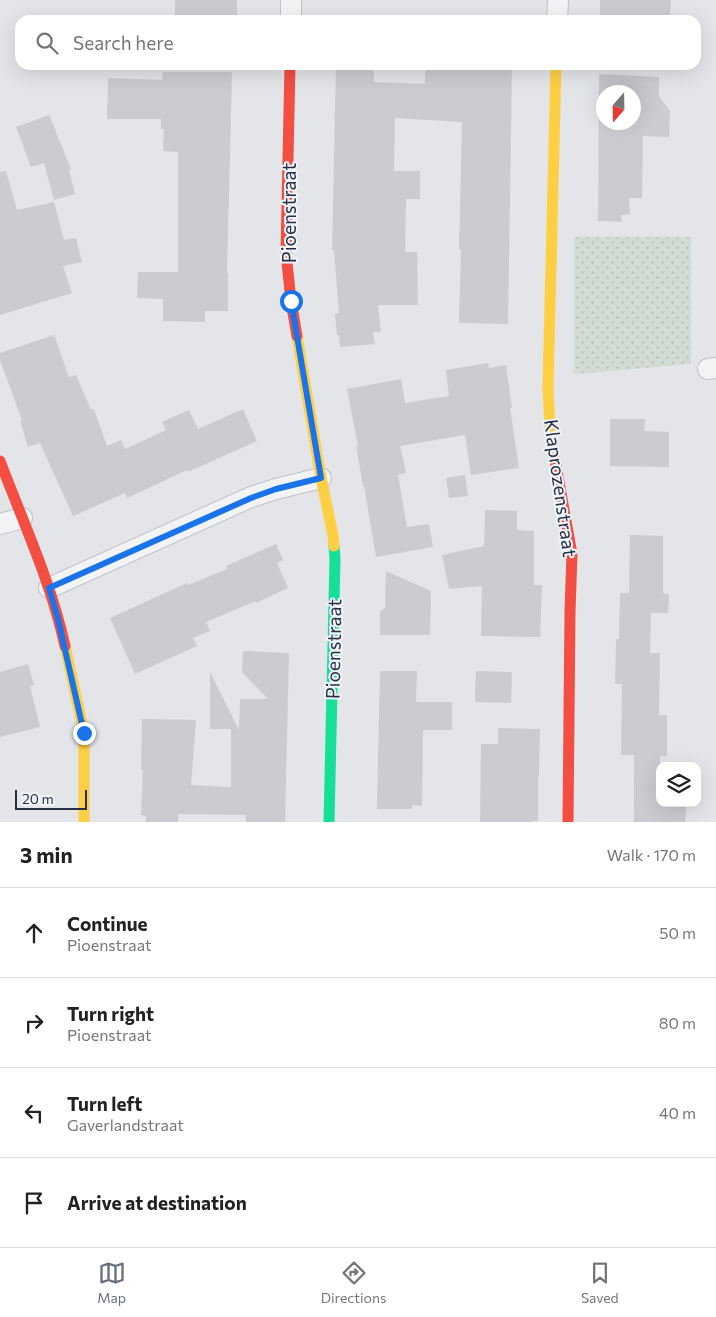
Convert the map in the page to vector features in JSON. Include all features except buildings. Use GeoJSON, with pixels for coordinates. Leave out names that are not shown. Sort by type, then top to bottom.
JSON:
{"type":"FeatureCollection","features":[{"type":"Feature","properties":{"kind":"street"},"geometry":{"type":"LineString","coordinates":[[290,15],[291,0]]}},
{"type":"Feature","properties":{"kind":"street"},"geometry":{"type":"LineString","coordinates":[[557,15],[558,0]]}},
{"type":"Feature","properties":{"kind":"street","name":"Pioenstraat"},"geometry":{"type":"LineString","coordinates":[[290,70],[286,253],[291,301],[321,478],[333,534],[335,558],[329,822]]}},
{"type":"Feature","properties":{"kind":"street","name":"Klaprozenstraat"},"geometry":{"type":"LineString","coordinates":[[556,70],[548,387],[550,433],[572,554],[568,822]]}},
{"type":"Feature","properties":{"kind":"street"},"geometry":{"type":"LineString","coordinates":[[0,461],[49,588],[58,619],[84,733],[84,822]]}},
{"type":"Feature","properties":{"kind":"street"},"geometry":{"type":"LineString","coordinates":[[49,588],[251,498],[276,489],[321,478]]}},
{"type":"Feature","properties":{"kind":"street"},"geometry":{"type":"LineString","coordinates":[[0,524],[22,518]]}},
{"type":"Feature","properties":{"kind":"shaded area"},"geometry":{"type":"Polygon","coordinates":[[[574,237],[691,237],[691,364],[574,374],[574,237]]]}},
{"type":"Feature","properties":{"kind":"traffic: fast"},"geometry":{"type":"LineString","coordinates":[[329,822],[334,546]]}},
{"type":"Feature","properties":{"kind":"traffic: slow"},"geometry":{"type":"LineString","coordinates":[[555,460],[550,433],[548,387],[556,70]]}},
{"type":"Feature","properties":{"kind":"traffic: slow"},"geometry":{"type":"LineString","coordinates":[[297,336],[334,546]]}},
{"type":"Feature","properties":{"kind":"traffic: slow"},"geometry":{"type":"LineString","coordinates":[[65,646],[84,733],[84,822]]}},
{"type":"Feature","properties":{"kind":"traffic: jam"},"geometry":{"type":"LineString","coordinates":[[290,70],[286,253],[297,336]]}},
{"type":"Feature","properties":{"kind":"traffic: jam"},"geometry":{"type":"LineString","coordinates":[[555,460],[572,554],[568,822]]}},
{"type":"Feature","properties":{"kind":"traffic: jam"},"geometry":{"type":"LineString","coordinates":[[0,461],[36,552],[65,646]]}},
{"type":"Feature","properties":{"kind":"route"},"geometry":{"type":"LineString","coordinates":[[84,733],[49,588],[251,498],[276,489],[321,478],[291,301]]}}]}
